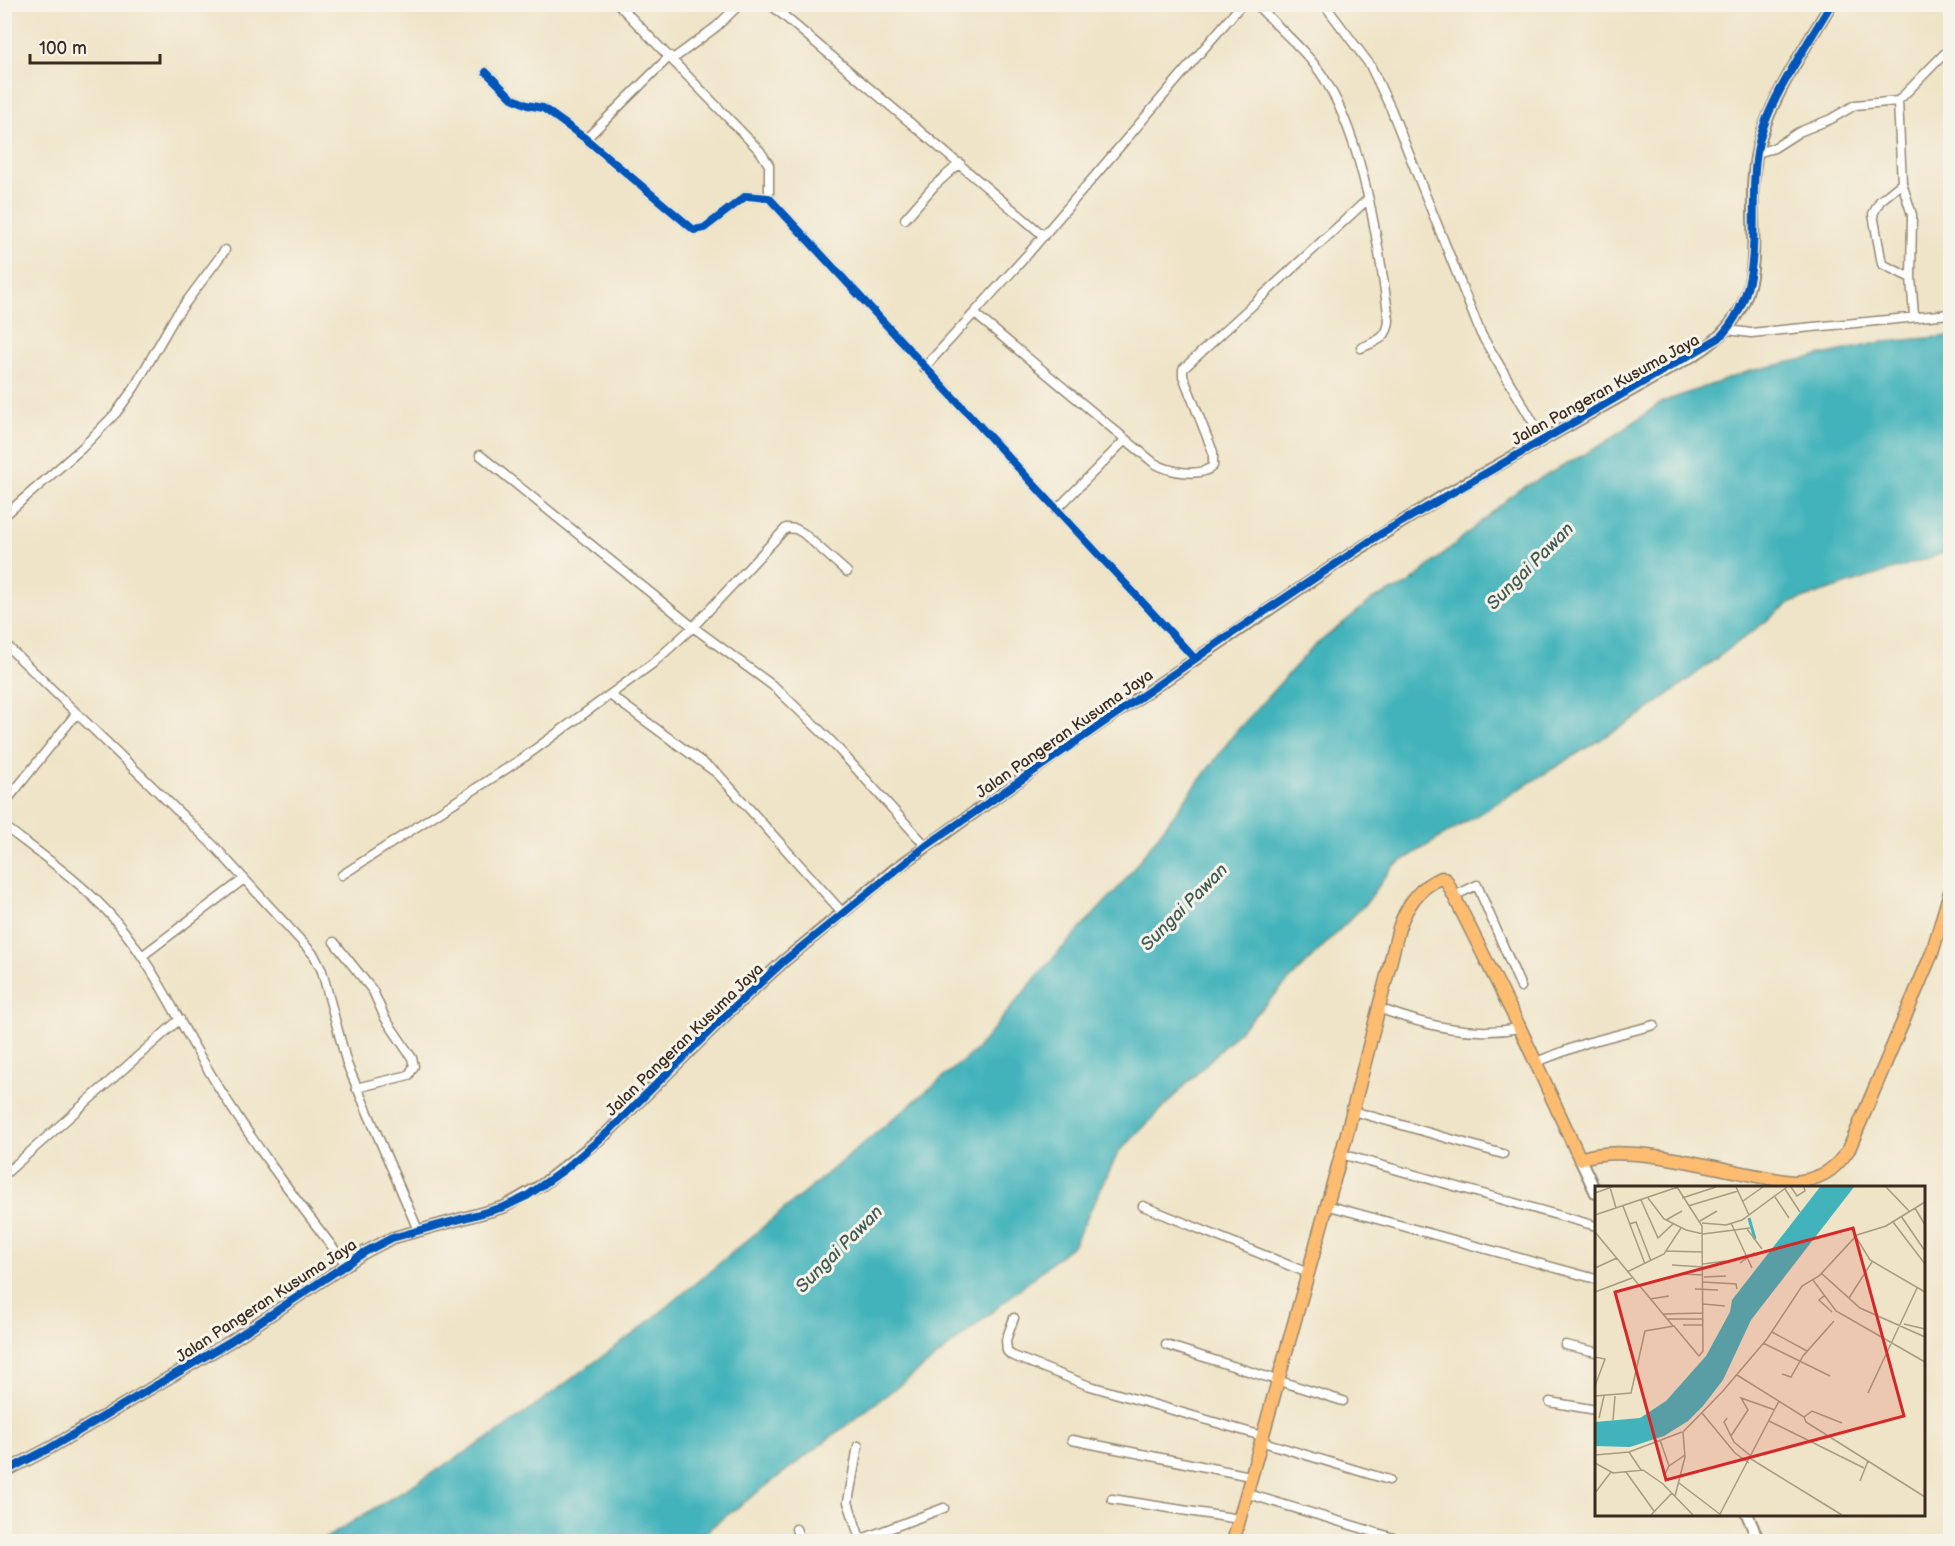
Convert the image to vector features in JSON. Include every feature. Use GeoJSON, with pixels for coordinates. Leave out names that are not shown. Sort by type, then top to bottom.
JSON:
{"type":"FeatureCollection","features":[{"type":"Feature","properties":{"kind":"main road"},"geometry":{"type":"LineString","coordinates":[[1233,1542],[1381,1009],[1406,906],[1439,878],[1446,880],[1520,1028],[1543,1058],[1580,1159],[1595,1153],[1631,1153],[1793,1182],[1810,1181],[1833,1170],[1848,1149],[1932,953],[1950,891]]}},
{"type":"Feature","properties":{"kind":"street"},"geometry":{"type":"LineString","coordinates":[[618,4],[672,57],[765,158],[769,171],[769,198],[1195,659]]}},
{"type":"Feature","properties":{"kind":"street"},"geometry":{"type":"LineString","coordinates":[[586,140],[672,57],[716,27],[740,4]]}},
{"type":"Feature","properties":{"kind":"street"},"geometry":{"type":"LineString","coordinates":[[770,4],[1044,236]]}},
{"type":"Feature","properties":{"kind":"street"},"geometry":{"type":"LineString","coordinates":[[924,368],[1044,236],[1242,4]]}},
{"type":"Feature","properties":{"kind":"street"},"geometry":{"type":"LineString","coordinates":[[1256,4],[1325,79],[1344,120],[1368,199],[1389,320],[1389,329],[1382,339],[1361,348]]}},
{"type":"Feature","properties":{"kind":"street"},"geometry":{"type":"LineString","coordinates":[[1324,4],[1374,74],[1481,334],[1543,439]]}},
{"type":"Feature","properties":{"kind":"street","name":"Jalan Pangeran Kusuma Jaya"},"geometry":{"type":"LineString","coordinates":[[4,1472],[50,1448],[231,1341],[345,1263],[392,1238],[515,1202],[565,1169],[607,1132],[733,1008],[842,912],[926,846],[1195,659],[1347,557],[1445,495],[1694,355],[1728,330],[1740,312],[1750,284],[1757,153],[1770,113],[1831,4]]}},
{"type":"Feature","properties":{"kind":"street"},"geometry":{"type":"LineString","coordinates":[[1757,153],[1774,148],[1799,132],[1831,119],[1855,105],[1898,101],[1950,48]]}},
{"type":"Feature","properties":{"kind":"street"},"geometry":{"type":"LineString","coordinates":[[486,72],[512,98],[527,105],[543,108],[586,140],[694,230],[704,228],[746,196],[769,198]]}},
{"type":"Feature","properties":{"kind":"street"},"geometry":{"type":"LineString","coordinates":[[1898,101],[1902,183],[1912,215],[1911,278],[1914,315]]}},
{"type":"Feature","properties":{"kind":"street"},"geometry":{"type":"LineString","coordinates":[[905,219],[934,186],[960,163]]}},
{"type":"Feature","properties":{"kind":"street"},"geometry":{"type":"LineString","coordinates":[[1902,183],[1880,201],[1873,214],[1881,264],[1911,278]]}},
{"type":"Feature","properties":{"kind":"street"},"geometry":{"type":"LineString","coordinates":[[975,314],[1054,378],[1125,440],[1163,468],[1207,471],[1212,469],[1215,462],[1213,452],[1183,376],[1184,368],[1368,199]]}},
{"type":"Feature","properties":{"kind":"street"},"geometry":{"type":"LineString","coordinates":[[4,516],[82,448],[116,413],[175,317],[225,250]]}},
{"type":"Feature","properties":{"kind":"street"},"geometry":{"type":"LineString","coordinates":[[1728,330],[1751,333],[1914,315],[1950,314]]}},
{"type":"Feature","properties":{"kind":"street"},"geometry":{"type":"LineString","coordinates":[[1056,510],[1125,440]]}},
{"type":"Feature","properties":{"kind":"street"},"geometry":{"type":"LineString","coordinates":[[480,455],[693,627],[776,688],[807,716],[926,846]]}},
{"type":"Feature","properties":{"kind":"street"},"geometry":{"type":"LineString","coordinates":[[342,875],[490,780],[652,664],[693,627],[786,528],[796,529],[803,533],[847,572]]}},
{"type":"Feature","properties":{"kind":"street"},"geometry":{"type":"LineString","coordinates":[[4,644],[215,847],[314,955],[322,971],[339,1040],[356,1088],[418,1230]]}},
{"type":"Feature","properties":{"kind":"street"},"geometry":{"type":"LineString","coordinates":[[610,695],[718,774],[842,912]]}},
{"type":"Feature","properties":{"kind":"street"},"geometry":{"type":"LineString","coordinates":[[4,804],[75,714]]}},
{"type":"Feature","properties":{"kind":"street"},"geometry":{"type":"LineString","coordinates":[[4,826],[99,904],[142,956],[236,1114],[345,1263]]}},
{"type":"Feature","properties":{"kind":"street"},"geometry":{"type":"LineString","coordinates":[[142,956],[244,879]]}},
{"type":"Feature","properties":{"kind":"street"},"geometry":{"type":"LineString","coordinates":[[1454,896],[1471,888],[1521,987]]}},
{"type":"Feature","properties":{"kind":"street"},"geometry":{"type":"LineString","coordinates":[[334,942],[373,991],[385,1018],[412,1058],[414,1066],[409,1075],[356,1088]]}},
{"type":"Feature","properties":{"kind":"street"},"geometry":{"type":"LineString","coordinates":[[1381,1009],[1445,1029],[1472,1031],[1520,1028]]}},
{"type":"Feature","properties":{"kind":"street"},"geometry":{"type":"LineString","coordinates":[[4,1174],[180,1019]]}},
{"type":"Feature","properties":{"kind":"street"},"geometry":{"type":"LineString","coordinates":[[1543,1058],[1586,1042],[1654,1025]]}},
{"type":"Feature","properties":{"kind":"street"},"geometry":{"type":"LineString","coordinates":[[1353,1111],[1503,1154]]}},
{"type":"Feature","properties":{"kind":"street"},"geometry":{"type":"LineString","coordinates":[[1341,1154],[1595,1226]]}},
{"type":"Feature","properties":{"kind":"street"},"geometry":{"type":"LineString","coordinates":[[1580,1159],[1595,1191]]}},
{"type":"Feature","properties":{"kind":"street"},"geometry":{"type":"LineString","coordinates":[[1326,1205],[1595,1279]]}},
{"type":"Feature","properties":{"kind":"street"},"geometry":{"type":"LineString","coordinates":[[1143,1206],[1308,1273]]}},
{"type":"Feature","properties":{"kind":"street"},"geometry":{"type":"LineString","coordinates":[[1014,1318],[1006,1345],[1006,1351],[1011,1355],[1087,1385],[1389,1480]]}},
{"type":"Feature","properties":{"kind":"street"},"geometry":{"type":"LineString","coordinates":[[1166,1345],[1279,1378],[1343,1401]]}},
{"type":"Feature","properties":{"kind":"street"},"geometry":{"type":"LineString","coordinates":[[1565,1345],[1595,1352]]}},
{"type":"Feature","properties":{"kind":"street"},"geometry":{"type":"LineString","coordinates":[[1550,1402],[1595,1410]]}},
{"type":"Feature","properties":{"kind":"street"},"geometry":{"type":"LineString","coordinates":[[1072,1440],[1250,1476]]}},
{"type":"Feature","properties":{"kind":"street"},"geometry":{"type":"LineString","coordinates":[[858,1446],[848,1502],[858,1541],[944,1508]]}},
{"type":"Feature","properties":{"kind":"street"},"geometry":{"type":"LineString","coordinates":[[1245,1493],[1407,1542]]}},
{"type":"Feature","properties":{"kind":"street"},"geometry":{"type":"LineString","coordinates":[[1112,1499],[1239,1519]]}},
{"type":"Feature","properties":{"kind":"street"},"geometry":{"type":"LineString","coordinates":[[1747,1516],[1760,1542]]}},
{"type":"Feature","properties":{"kind":"street"},"geometry":{"type":"LineString","coordinates":[[796,1529],[801,1542]]}},
{"type":"Feature","properties":{"kind":"water","name":"Sungai Pawan"},"geometry":{"type":"Polygon","coordinates":[[[1950,336],[1950,551],[1790,603],[1644,713],[1392,867],[1368,901],[1118,1153],[1074,1244],[946,1350],[693,1541],[321,1541],[496,1434],[644,1326],[976,1050],[1044,968],[1122,884],[1235,733],[1312,648],[1373,599],[1407,585],[1517,491],[1603,444],[1662,402],[1750,371],[1882,342],[1950,336]]]}},
{"type":"Feature","properties":{"kind":"waterway"},"geometry":{"type":"LineString","coordinates":[[706,1528],[714,1542]]}},
{"type":"Feature","properties":{"kind":"cycle path"},"geometry":{"type":"LineString","coordinates":[[4,1472],[50,1448],[231,1341],[365,1252],[392,1238],[504,1207],[527,1196],[565,1169],[607,1133],[733,1008],[784,961],[926,846],[1228,636],[1379,535],[1719,338],[1735,317],[1746,294],[1753,245],[1755,167],[1764,125],[1780,90],[1831,4]]}},
{"type":"Feature","properties":{"kind":"cycle path"},"geometry":{"type":"LineString","coordinates":[[486,72],[512,98],[527,105],[543,108],[586,139],[694,230],[704,228],[746,196],[769,198],[1195,659]]}}]}
